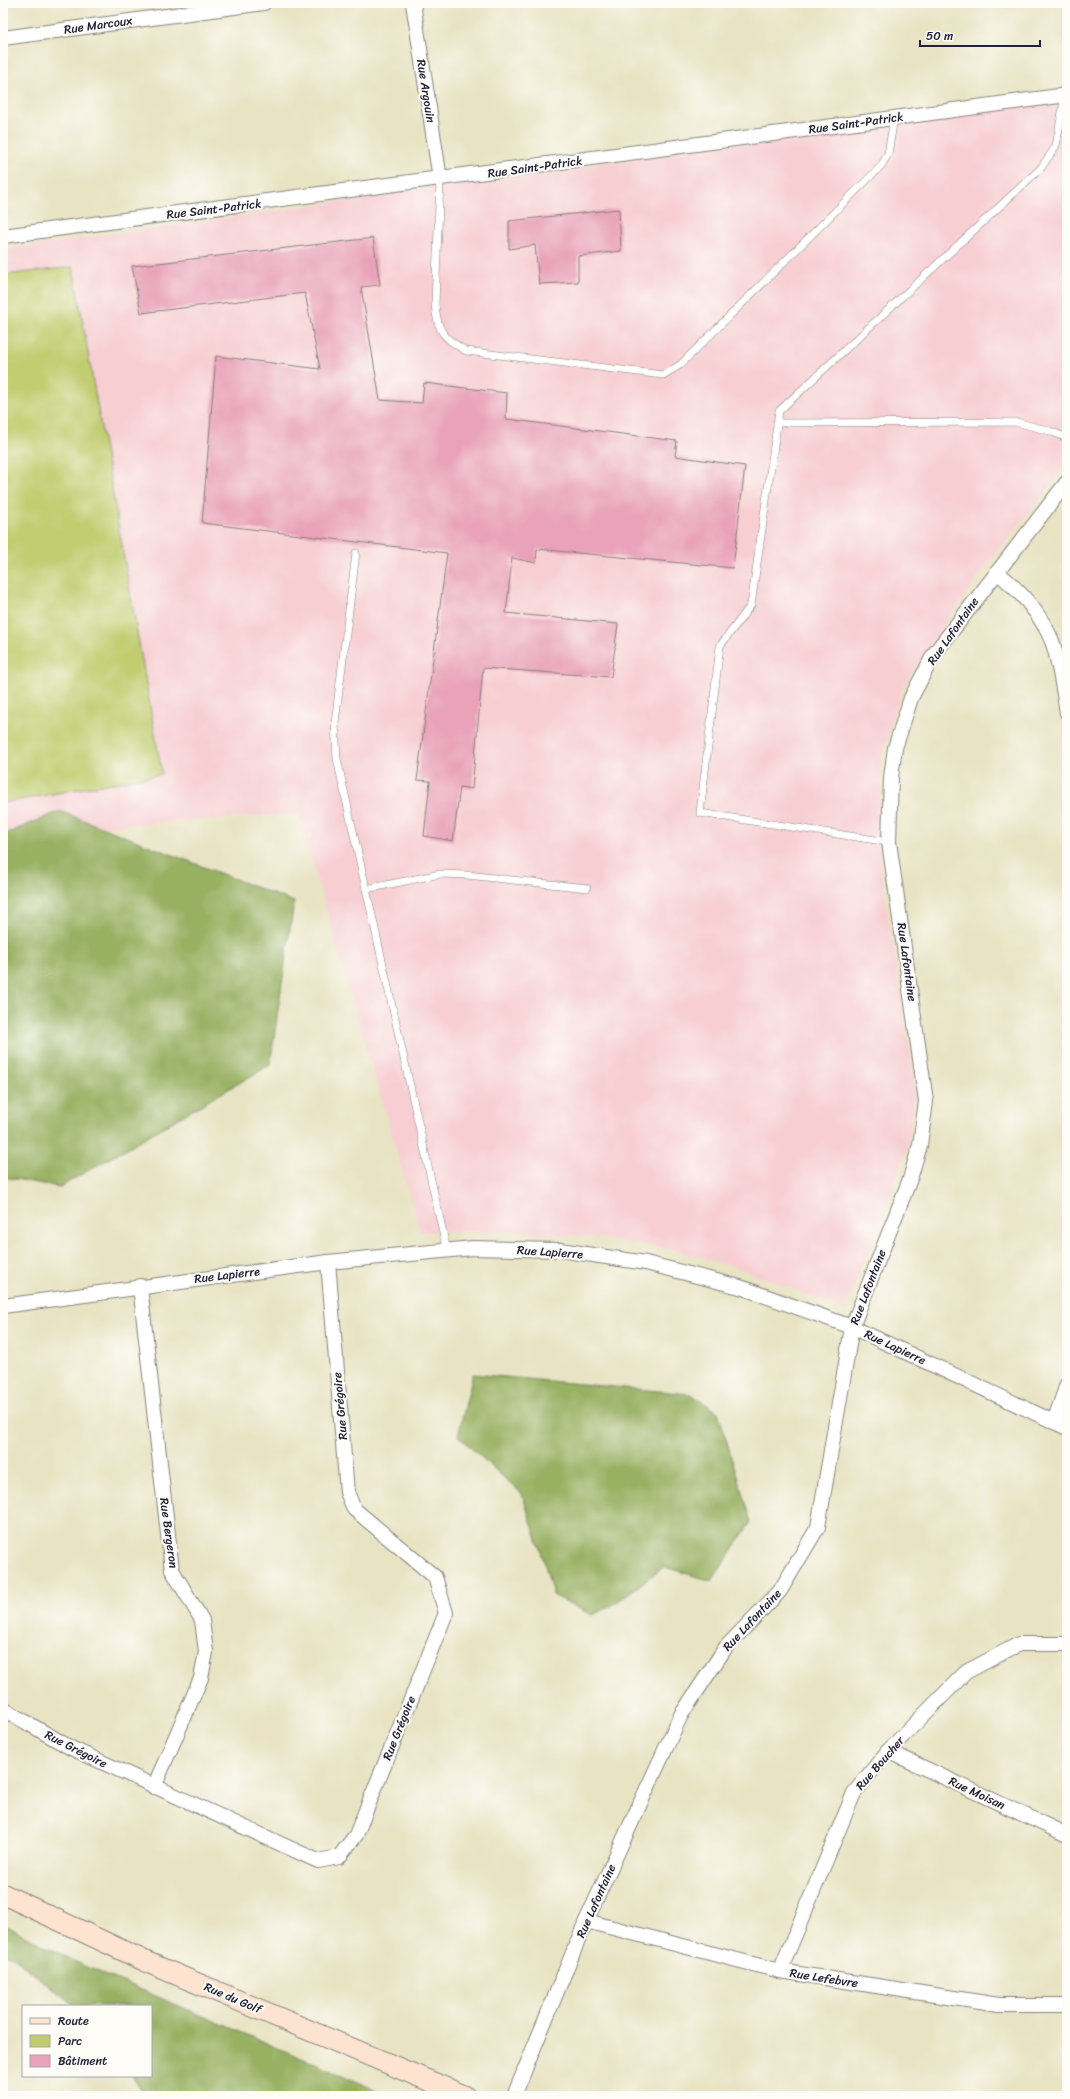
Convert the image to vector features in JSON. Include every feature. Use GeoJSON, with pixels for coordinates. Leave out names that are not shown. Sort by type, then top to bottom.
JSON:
{"type":"FeatureCollection","features":[{"type":"Feature","properties":{"kind":"street","name":"Rue Marcoux"},"geometry":{"type":"LineString","coordinates":[[3,38],[264,3]]}},
{"type":"Feature","properties":{"kind":"street","name":"Rue Argouin"},"geometry":{"type":"LineString","coordinates":[[413,3],[440,179]]}},
{"type":"Feature","properties":{"kind":"street","name":"Rue Saint-Patrick"},"geometry":{"type":"LineString","coordinates":[[3,236],[1066,95]]}},
{"type":"Feature","properties":{"kind":"street","name":"Rue Lafontaine"},"geometry":{"type":"LineString","coordinates":[[514,2096],[586,1921],[680,1715],[726,1647],[780,1591],[818,1527],[852,1326],[910,1179],[920,1145],[926,1101],[889,842],[891,777],[895,748],[911,698],[934,654],[1067,482]]}},
{"type":"Feature","properties":{"kind":"street"},"geometry":{"type":"LineString","coordinates":[[997,572],[1014,586],[1036,612],[1052,641],[1060,671],[1067,713]]}},
{"type":"Feature","properties":{"kind":"street","name":"Rue Lapierre"},"geometry":{"type":"LineString","coordinates":[[3,1306],[140,1286],[328,1262],[473,1248],[560,1250],[646,1263],[740,1287],[852,1326],[1061,1425]]}},
{"type":"Feature","properties":{"kind":"street","name":"Rue Grégoire"},"geometry":{"type":"LineString","coordinates":[[3,1709],[71,1748],[318,1861],[339,1858],[356,1835],[446,1613],[435,1577],[354,1509],[347,1492],[328,1262]]}},
{"type":"Feature","properties":{"kind":"street","name":"Rue Bergeron"},"geometry":{"type":"LineString","coordinates":[[140,1286],[172,1570],[202,1620],[206,1652],[201,1678],[154,1787]]}},
{"type":"Feature","properties":{"kind":"street"},"geometry":{"type":"LineString","coordinates":[[1061,1425],[1067,1384]]}},
{"type":"Feature","properties":{"kind":"street","name":"Rue Boucher"},"geometry":{"type":"LineString","coordinates":[[780,1971],[854,1792],[888,1751],[966,1672],[1019,1644],[1067,1644]]}},
{"type":"Feature","properties":{"kind":"street","name":"Rue Moisan"},"geometry":{"type":"LineString","coordinates":[[888,1751],[1067,1835]]}},
{"type":"Feature","properties":{"kind":"street","name":"Rue du Golf"},"geometry":{"type":"LineString","coordinates":[[3,1894],[149,1963],[465,2096]]}},
{"type":"Feature","properties":{"kind":"street","name":"Rue Lefebvre"},"geometry":{"type":"LineString","coordinates":[[586,1921],[780,1971],[999,2005],[1067,2005]]}},
{"type":"Feature","properties":{"kind":"lane"},"geometry":{"type":"LineString","coordinates":[[889,842],[700,813],[720,646],[751,605],[779,411],[1041,168],[1056,146],[1066,95]]}},
{"type":"Feature","properties":{"kind":"lane"},"geometry":{"type":"LineString","coordinates":[[440,179],[435,304],[436,323],[448,341],[466,351],[663,375],[680,366],[881,166],[888,154],[894,118]]}},
{"type":"Feature","properties":{"kind":"lane"},"geometry":{"type":"LineString","coordinates":[[777,423],[1016,422],[1050,431],[1067,438]]}},
{"type":"Feature","properties":{"kind":"lane"},"geometry":{"type":"LineString","coordinates":[[356,553],[335,723],[337,760],[446,1251]]}},
{"type":"Feature","properties":{"kind":"lane"},"geometry":{"type":"LineString","coordinates":[[366,889],[440,874],[467,874],[587,888]]}},
{"type":"Feature","properties":{"kind":"shaded area"},"geometry":{"type":"Polygon","coordinates":[[[1067,96],[1067,465],[981,572],[903,686],[882,756],[880,862],[916,1091],[908,1147],[845,1310],[741,1269],[679,1251],[601,1238],[521,1231],[420,1232],[298,814],[3,832],[3,250],[1067,96]]]}},
{"type":"Feature","properties":{"kind":"green space"},"geometry":{"type":"Polygon","coordinates":[[[73,267],[162,774],[3,803],[3,275],[73,267]]]}},
{"type":"Feature","properties":{"kind":"green space"},"geometry":{"type":"Polygon","coordinates":[[[60,811],[294,902],[270,1065],[60,1187],[3,1177],[3,835],[60,811]]]}},
{"type":"Feature","properties":{"kind":"green space"},"geometry":{"type":"Polygon","coordinates":[[[473,1374],[691,1394],[718,1412],[751,1522],[712,1581],[664,1567],[610,1607],[592,1615],[553,1595],[543,1558],[522,1494],[458,1436],[473,1374]]]}},
{"type":"Feature","properties":{"kind":"green space"},"geometry":{"type":"Polygon","coordinates":[[[3,1924],[78,1963],[391,2096],[145,2096],[133,2077],[152,2077],[152,2005],[74,2005],[14,1958],[3,1953],[3,1924]]]}},
{"type":"Feature","properties":{"kind":"building"},"geometry":{"type":"Polygon","coordinates":[[[619,209],[621,251],[578,256],[578,282],[539,284],[535,245],[509,249],[509,221],[619,209]]]}},
{"type":"Feature","properties":{"kind":"building"},"geometry":{"type":"Polygon","coordinates":[[[373,238],[380,285],[361,287],[380,400],[422,403],[424,383],[507,393],[506,419],[677,441],[675,456],[745,466],[733,568],[537,549],[536,563],[512,558],[506,613],[618,624],[611,677],[483,668],[472,789],[460,787],[453,841],[424,836],[430,781],[417,780],[447,553],[202,523],[216,356],[320,369],[305,293],[141,313],[132,266],[373,238]]]}}]}
